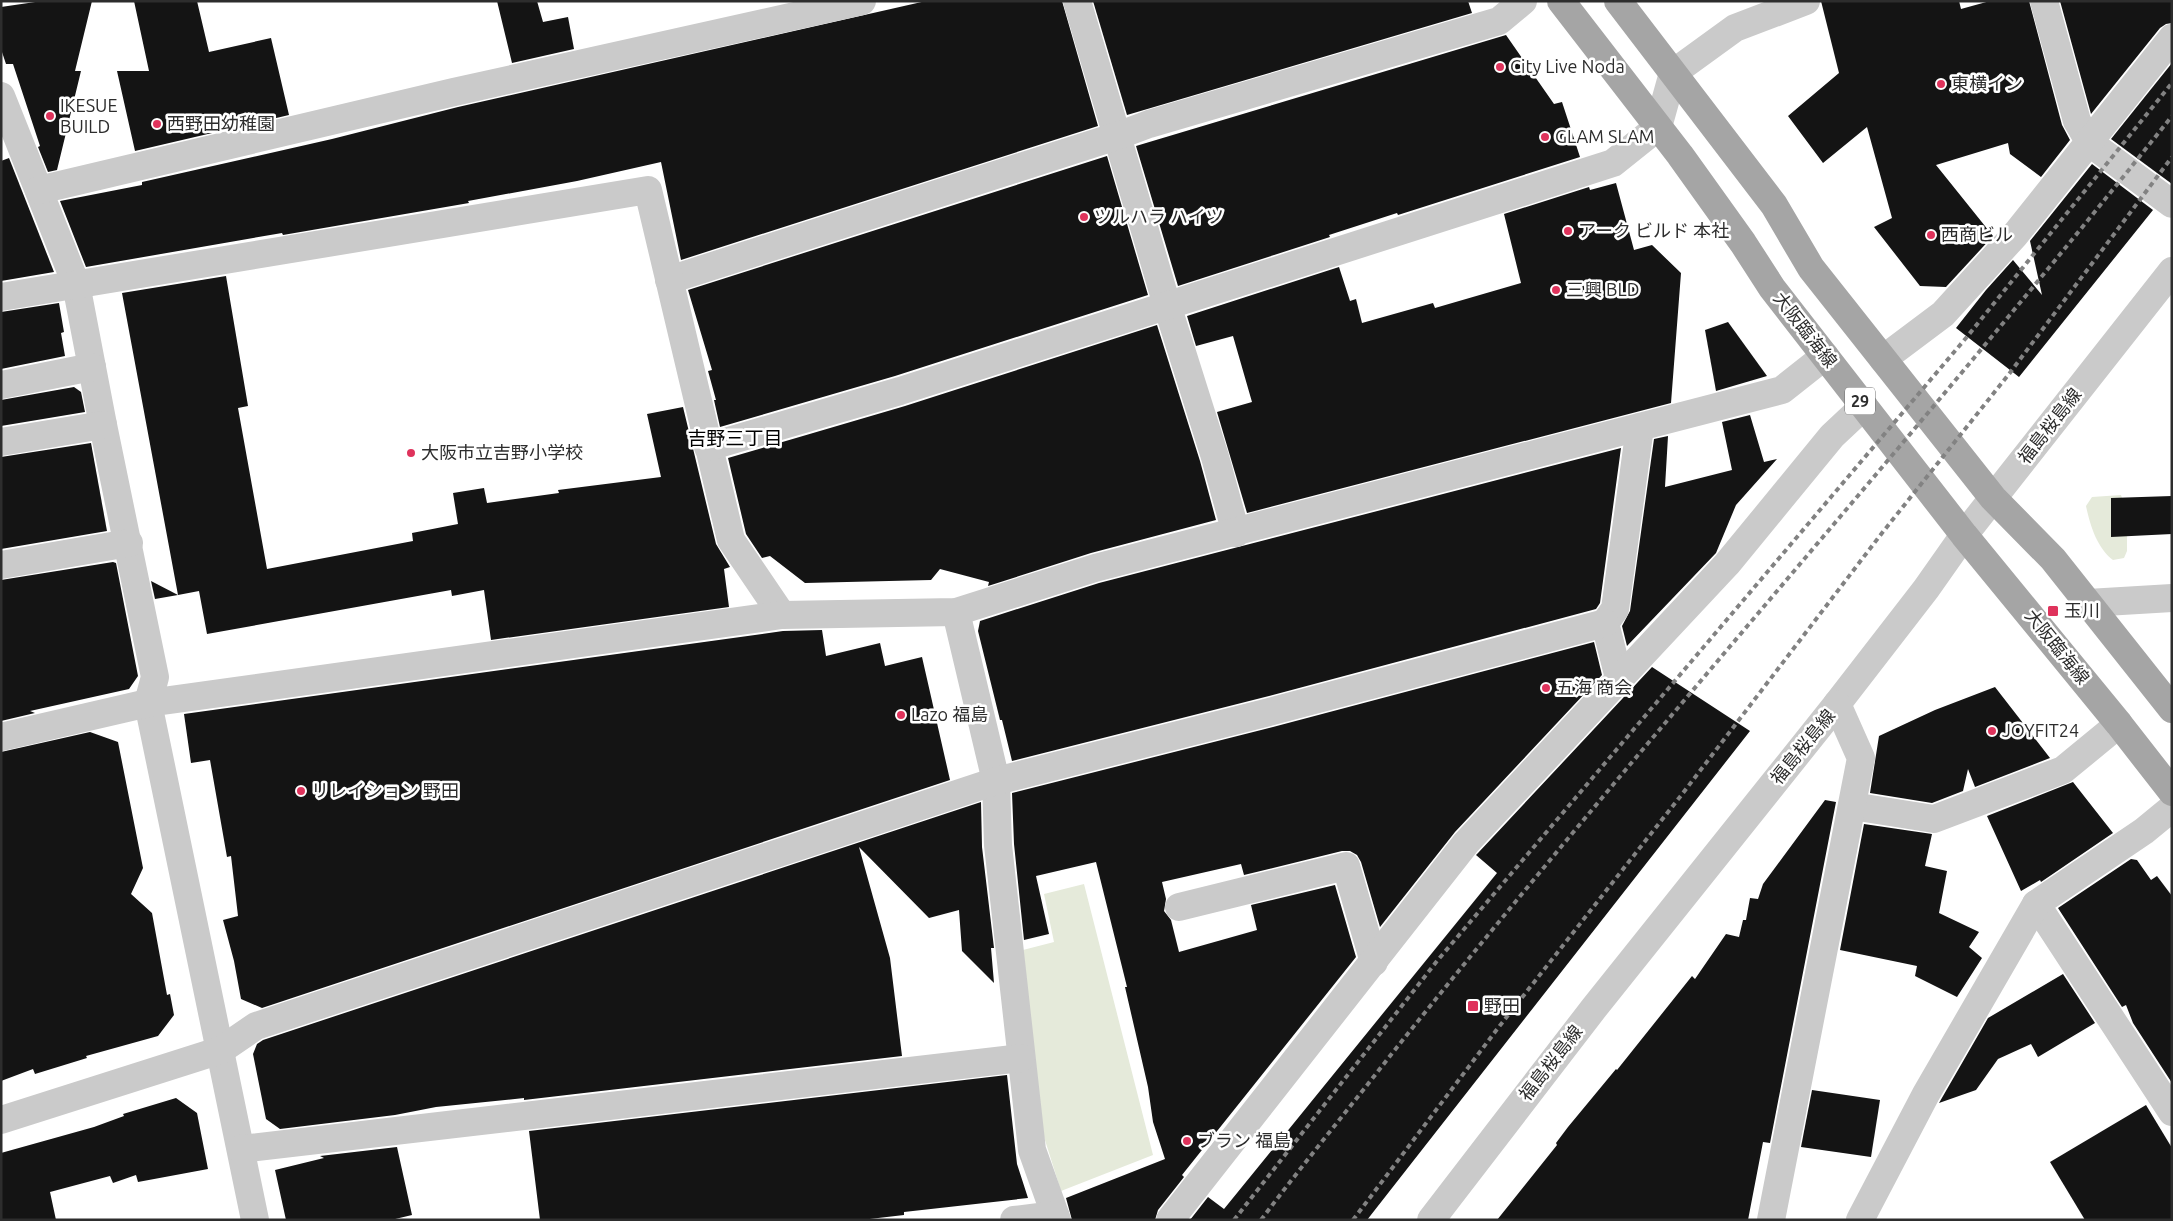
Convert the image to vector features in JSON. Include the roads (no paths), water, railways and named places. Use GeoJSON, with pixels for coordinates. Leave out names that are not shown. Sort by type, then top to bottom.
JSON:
{"type":"FeatureCollection","features":[{"type":"Feature","properties":{"kind":"main road","name":"大阪臨海線"},"geometry":{"type":"LineString","coordinates":[[1561,1],[1658,127],[1743,243],[1772,288],[1964,535],[2119,724],[2172,792]]}},
{"type":"Feature","properties":{"kind":"main road"},"geometry":{"type":"LineString","coordinates":[[1618,1],[1774,205],[1811,268],[1993,498],[2053,559],[2172,709]]}},
{"type":"Feature","properties":{"kind":"street"},"geometry":{"type":"LineString","coordinates":[[39,190],[454,92],[862,1]]}},
{"type":"Feature","properties":{"kind":"street"},"geometry":{"type":"LineString","coordinates":[[1077,1],[1236,533]]}},
{"type":"Feature","properties":{"kind":"street"},"geometry":{"type":"LineString","coordinates":[[669,280],[1117,136],[1149,124],[1499,21],[1523,1]]}},
{"type":"Feature","properties":{"kind":"street"},"geometry":{"type":"LineString","coordinates":[[708,447],[900,392],[1167,305],[1613,164],[1658,127],[1674,73],[1735,28],[1806,1]]}},
{"type":"Feature","properties":{"kind":"street"},"geometry":{"type":"LineString","coordinates":[[2044,1],[2077,121],[2090,143],[2172,204]]}},
{"type":"Feature","properties":{"kind":"street"},"geometry":{"type":"LineString","coordinates":[[1883,359],[1943,314],[2015,235],[2172,38]]}},
{"type":"Feature","properties":{"kind":"street"},"geometry":{"type":"LineString","coordinates":[[1,96],[76,284],[155,677],[148,703],[255,1220]]}},
{"type":"Feature","properties":{"kind":"street"},"geometry":{"type":"LineString","coordinates":[[1,297],[648,190],[731,540],[782,615]]}},
{"type":"Feature","properties":{"kind":"street","name":"福島桜島線"},"geometry":{"type":"LineString","coordinates":[[1431,1220],[1594,1008],[1837,704],[1926,589],[1964,535],[2172,271]]}},
{"type":"Feature","properties":{"kind":"street"},"geometry":{"type":"LineString","coordinates":[[1,737],[148,703],[782,615],[956,612],[1095,568],[1782,390],[1825,356]]}},
{"type":"Feature","properties":{"kind":"street"},"geometry":{"type":"LineString","coordinates":[[1,385],[92,367]]}},
{"type":"Feature","properties":{"kind":"street"},"geometry":{"type":"LineString","coordinates":[[1170,1220],[1466,844],[1727,564],[1832,436],[1864,406]]}},
{"type":"Feature","properties":{"kind":"street"},"geometry":{"type":"LineString","coordinates":[[1,442],[103,425]]}},
{"type":"Feature","properties":{"kind":"street"},"geometry":{"type":"LineString","coordinates":[[1,1120],[221,1050],[256,1026],[996,781],[1269,712],[1605,622],[1615,609],[1640,427]]}},
{"type":"Feature","properties":{"kind":"street"},"geometry":{"type":"LineString","coordinates":[[1,565],[129,543]]}},
{"type":"Feature","properties":{"kind":"street"},"geometry":{"type":"LineString","coordinates":[[2088,603],[2172,598]]}},
{"type":"Feature","properties":{"kind":"street"},"geometry":{"type":"LineString","coordinates":[[956,612],[996,781],[998,845],[1032,1150],[1056,1217],[1014,1220]]}},
{"type":"Feature","properties":{"kind":"street"},"geometry":{"type":"LineString","coordinates":[[1605,622],[1619,678]]}},
{"type":"Feature","properties":{"kind":"street"},"geometry":{"type":"LineString","coordinates":[[1771,1220],[1861,758],[1837,704]]}},
{"type":"Feature","properties":{"kind":"street"},"geometry":{"type":"LineString","coordinates":[[1852,806],[1934,819],[2063,770],[2119,724]]}},
{"type":"Feature","properties":{"kind":"street"},"geometry":{"type":"LineString","coordinates":[[1860,1220],[1926,1094],[2036,904],[2144,831],[2172,808]]}},
{"type":"Feature","properties":{"kind":"street"},"geometry":{"type":"LineString","coordinates":[[1179,908],[1346,866],[1374,962]]}},
{"type":"Feature","properties":{"kind":"street"},"geometry":{"type":"LineString","coordinates":[[2036,904],[2172,1112]]}},
{"type":"Feature","properties":{"kind":"street"},"geometry":{"type":"LineString","coordinates":[[241,1149],[1021,1058]]}},
{"type":"Feature","properties":{"kind":"railway"},"geometry":{"type":"LineString","coordinates":[[1234,1220],[1437,961],[1966,338],[2172,83]]}},
{"type":"Feature","properties":{"kind":"railway"},"geometry":{"type":"LineString","coordinates":[[1261,1220],[1486,937],[1978,353],[2172,116]]}},
{"type":"Feature","properties":{"kind":"railway"},"geometry":{"type":"LineString","coordinates":[[1353,1220],[1498,1028],[1683,793],[1882,533],[2009,374],[2172,157]]}},
{"type":"Feature","properties":{"kind":"place","name":"City Live Noda"},"geometry":{"type":"Point","coordinates":[1500,67]}},
{"type":"Feature","properties":{"kind":"place","name":"東横イン"},"geometry":{"type":"Point","coordinates":[1941,84]}},
{"type":"Feature","properties":{"kind":"place","name":"IKESUE BUILD"},"geometry":{"type":"Point","coordinates":[50,116]}},
{"type":"Feature","properties":{"kind":"place","name":"西野田幼稚園"},"geometry":{"type":"Point","coordinates":[157,124]}},
{"type":"Feature","properties":{"kind":"place","name":"GLAM SLAM"},"geometry":{"type":"Point","coordinates":[1545,137]}},
{"type":"Feature","properties":{"kind":"place","name":"ツルハラ ハイツ"},"geometry":{"type":"Point","coordinates":[1084,217]}},
{"type":"Feature","properties":{"kind":"place","name":"アーク ビルド 本社"},"geometry":{"type":"Point","coordinates":[1568,231]}},
{"type":"Feature","properties":{"kind":"place","name":"西商ビル"},"geometry":{"type":"Point","coordinates":[1931,235]}},
{"type":"Feature","properties":{"kind":"place","name":"三興 BLD"},"geometry":{"type":"Point","coordinates":[1556,290]}},
{"type":"Feature","properties":{"kind":"place","name":"大阪市立吉野小学校"},"geometry":{"type":"Point","coordinates":[411,453]}},
{"type":"Feature","properties":{"kind":"place","name":"玉川"},"geometry":{"type":"Point","coordinates":[2053,611]}},
{"type":"Feature","properties":{"kind":"place","name":"五海 商会"},"geometry":{"type":"Point","coordinates":[1546,688]}},
{"type":"Feature","properties":{"kind":"place","name":"Lazo 福島"},"geometry":{"type":"Point","coordinates":[901,715]}},
{"type":"Feature","properties":{"kind":"place","name":"JOYFIT24"},"geometry":{"type":"Point","coordinates":[1992,731]}},
{"type":"Feature","properties":{"kind":"place","name":"リレイション 野田"},"geometry":{"type":"Point","coordinates":[301,791]}},
{"type":"Feature","properties":{"kind":"place","name":"野田"},"geometry":{"type":"Point","coordinates":[1473,1006]}},
{"type":"Feature","properties":{"kind":"place","name":"ブラン 福島"},"geometry":{"type":"Point","coordinates":[1187,1141]}},
{"type":"Feature","properties":{"kind":"district","name":"吉野三丁目"},"geometry":{"type":"Point","coordinates":[735,438]}}]}
